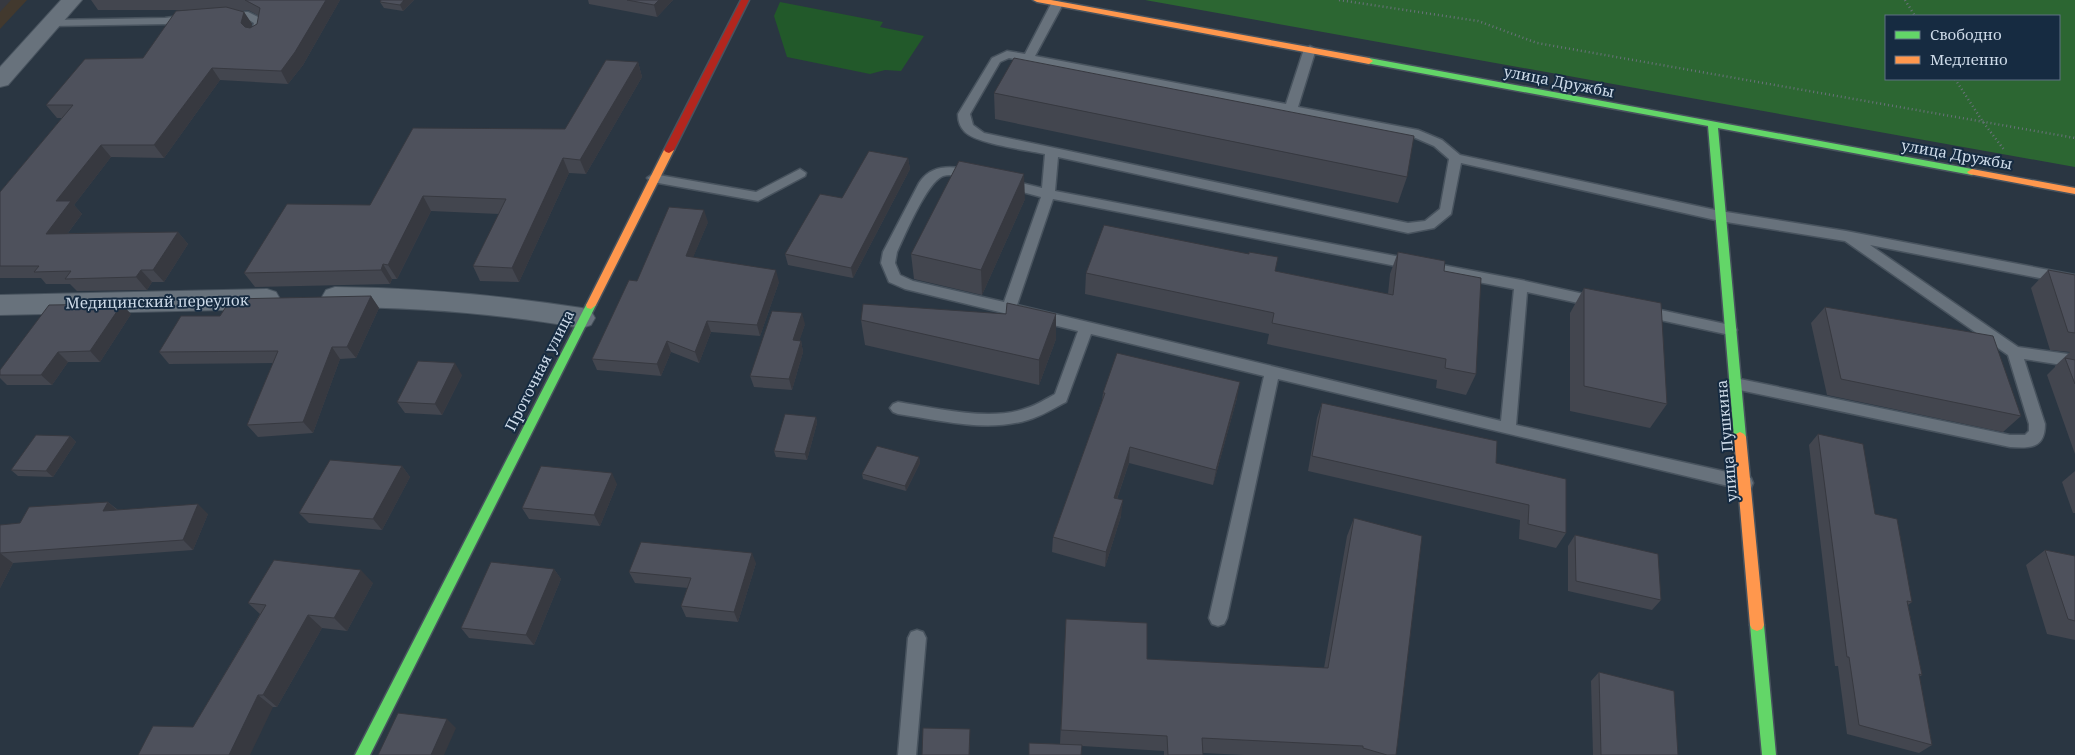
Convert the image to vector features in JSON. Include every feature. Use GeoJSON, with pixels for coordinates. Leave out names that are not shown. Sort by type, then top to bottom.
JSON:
{"type":"FeatureCollection","features":[{"type":"Feature","properties":{"kind":"street"},"geometry":{"type":"LineString","coordinates":[[0,80],[72,0]]}},
{"type":"Feature","properties":{"kind":"street","name":"Проточная улица"},"geometry":{"type":"LineString","coordinates":[[362,755],[653,178],[745,0]]}},
{"type":"Feature","properties":{"kind":"street","name":"улица Дружбы"},"geometry":{"type":"LineString","coordinates":[[1037,0],[2075,191]]}},
{"type":"Feature","properties":{"kind":"street","name":"улица Пушкина"},"geometry":{"type":"LineString","coordinates":[[1714,125],[1720,216],[1769,755]]}},
{"type":"Feature","properties":{"kind":"street"},"geometry":{"type":"LineString","coordinates":[[316,298],[386,296],[455,301],[504,305],[582,318]]}},
{"type":"Feature","properties":{"kind":"street","name":"Медицинский переулок"},"geometry":{"type":"LineString","coordinates":[[0,305],[287,298]]}},
{"type":"Feature","properties":{"kind":"lane"},"geometry":{"type":"LineString","coordinates":[[1029,57],[1057,4]]}},
{"type":"Feature","properties":{"kind":"lane"},"geometry":{"type":"LineString","coordinates":[[51,23],[165,21],[209,16],[248,15],[260,22],[257,36]]}},
{"type":"Feature","properties":{"kind":"lane"},"geometry":{"type":"LineString","coordinates":[[1291,108],[1310,49]]}},
{"type":"Feature","properties":{"kind":"lane"},"geometry":{"type":"LineString","coordinates":[[1456,158],[1446,212],[1430,225],[1408,228],[981,136],[969,130],[964,122],[964,114],[996,60],[1007,54],[1029,57],[1414,133],[1438,143],[1456,158],[1720,216],[1846,236],[2075,280]]}},
{"type":"Feature","properties":{"kind":"lane"},"geometry":{"type":"LineString","coordinates":[[1009,308],[1048,194],[1052,152]]}},
{"type":"Feature","properties":{"kind":"lane"},"geometry":{"type":"LineString","coordinates":[[1606,304],[1521,285],[1048,194],[957,170],[944,170],[932,175],[925,183],[890,252],[888,263],[894,278],[910,285],[1745,484]]}},
{"type":"Feature","properties":{"kind":"lane"},"geometry":{"type":"LineString","coordinates":[[653,178],[758,197],[800,173]]}},
{"type":"Feature","properties":{"kind":"lane"},"geometry":{"type":"LineString","coordinates":[[1846,236],[2014,352],[2075,361]]}},
{"type":"Feature","properties":{"kind":"lane"},"geometry":{"type":"LineString","coordinates":[[1508,429],[1521,285]]}},
{"type":"Feature","properties":{"kind":"lane"},"geometry":{"type":"LineString","coordinates":[[1626,308],[1730,330]]}},
{"type":"Feature","properties":{"kind":"lane"},"geometry":{"type":"LineString","coordinates":[[898,408],[985,419],[1007,419],[1028,414],[1061,398],[1086,328]]}},
{"type":"Feature","properties":{"kind":"lane"},"geometry":{"type":"LineString","coordinates":[[1736,384],[2010,441],[2029,442],[2037,434],[2038,424],[2014,352]]}},
{"type":"Feature","properties":{"kind":"lane"},"geometry":{"type":"LineString","coordinates":[[1218,618],[1272,372]]}},
{"type":"Feature","properties":{"kind":"lane"},"geometry":{"type":"LineString","coordinates":[[907,755],[917,638]]}},
{"type":"Feature","properties":{"kind":"path"},"geometry":{"type":"LineString","coordinates":[[1339,0],[1478,20],[1537,43],[2075,138]]}},
{"type":"Feature","properties":{"kind":"path"},"geometry":{"type":"LineString","coordinates":[[1904,0],[1914,15]]}},
{"type":"Feature","properties":{"kind":"path"},"geometry":{"type":"LineString","coordinates":[[1956,80],[1982,122],[2030,183]]}},
{"type":"Feature","properties":{"kind":"shaded area"},"geometry":{"type":"Polygon","coordinates":[[[0,0],[27,0],[0,29],[0,0]]]}},
{"type":"Feature","properties":{"kind":"green space"},"geometry":{"type":"Polygon","coordinates":[[[1145,0],[2075,0],[2075,167],[1145,0]]]}},
{"type":"Feature","properties":{"kind":"green space"},"geometry":{"type":"Polygon","coordinates":[[[780,2],[883,22],[880,27],[924,36],[901,71],[885,70],[870,74],[787,57],[774,16],[780,2]]]}},
{"type":"Feature","properties":{"kind":"building"},"geometry":{"type":"Polygon","coordinates":[[[245,0],[326,0],[295,52],[281,71],[212,68],[154,145],[101,145],[56,201],[71,201],[46,234],[178,232],[153,270],[141,270],[136,277],[65,279],[71,271],[34,272],[39,266],[0,266],[0,192],[73,105],[46,105],[85,59],[143,58],[176,11],[226,7],[244,12],[241,23],[245,27],[250,28],[257,24],[260,8],[245,0]]]}},
{"type":"Feature","properties":{"kind":"building"},"geometry":{"type":"Polygon","coordinates":[[[381,0],[404,0],[400,5],[380,2],[381,0]]]}},
{"type":"Feature","properties":{"kind":"building"},"geometry":{"type":"Polygon","coordinates":[[[627,0],[659,0],[654,5],[627,0]]]}},
{"type":"Feature","properties":{"kind":"building"},"geometry":{"type":"Polygon","coordinates":[[[1014,58],[1414,136],[1407,177],[994,93],[1014,58]]]}},
{"type":"Feature","properties":{"kind":"building"},"geometry":{"type":"Polygon","coordinates":[[[606,60],[638,62],[580,160],[563,158],[512,268],[473,266],[506,199],[423,196],[388,265],[383,264],[381,270],[244,273],[287,204],[370,205],[413,128],[565,129],[606,60]]]}},
{"type":"Feature","properties":{"kind":"building"},"geometry":{"type":"Polygon","coordinates":[[[869,151],[908,158],[851,268],[785,254],[820,194],[842,198],[869,151]]]}},
{"type":"Feature","properties":{"kind":"building"},"geometry":{"type":"Polygon","coordinates":[[[959,161],[1024,174],[981,270],[911,254],[959,161]]]}},
{"type":"Feature","properties":{"kind":"building"},"geometry":{"type":"Polygon","coordinates":[[[669,207],[704,210],[686,256],[776,270],[757,325],[707,321],[695,352],[667,341],[657,364],[592,359],[629,280],[637,281],[669,207]]]}},
{"type":"Feature","properties":{"kind":"building"},"geometry":{"type":"Polygon","coordinates":[[[1104,225],[1249,254],[1249,252],[1278,257],[1275,271],[1393,295],[1398,252],[1445,261],[1444,271],[1481,278],[1476,374],[1445,368],[1446,359],[1272,323],[1274,313],[1086,273],[1104,225]]]}},
{"type":"Feature","properties":{"kind":"building"},"geometry":{"type":"Polygon","coordinates":[[[2048,270],[2075,275],[2075,333],[2068,332],[2048,270]]]}},
{"type":"Feature","properties":{"kind":"building"},"geometry":{"type":"Polygon","coordinates":[[[1584,288],[1661,303],[1667,404],[1584,386],[1584,288]]]}},
{"type":"Feature","properties":{"kind":"building"},"geometry":{"type":"Polygon","coordinates":[[[371,296],[347,347],[332,347],[303,422],[247,425],[278,351],[159,352],[181,316],[220,316],[231,299],[371,296]]]}},
{"type":"Feature","properties":{"kind":"building"},"geometry":{"type":"Polygon","coordinates":[[[1007,303],[1056,314],[1039,360],[861,320],[863,304],[1006,314],[1007,303]]]}},
{"type":"Feature","properties":{"kind":"building"},"geometry":{"type":"Polygon","coordinates":[[[122,304],[90,351],[58,352],[41,375],[0,375],[0,370],[49,305],[122,304]]]}},
{"type":"Feature","properties":{"kind":"building"},"geometry":{"type":"Polygon","coordinates":[[[1825,307],[1993,336],[2021,416],[1841,379],[1825,307]]]}},
{"type":"Feature","properties":{"kind":"building"},"geometry":{"type":"Polygon","coordinates":[[[772,311],[802,313],[793,340],[801,341],[789,379],[750,376],[772,311]]]}},
{"type":"Feature","properties":{"kind":"building"},"geometry":{"type":"Polygon","coordinates":[[[1117,353],[1240,382],[1216,470],[1130,447],[1114,498],[1123,500],[1106,552],[1053,537],[1105,393],[1103,393],[1117,353]]]}},
{"type":"Feature","properties":{"kind":"building"},"geometry":{"type":"Polygon","coordinates":[[[2065,358],[2075,360],[2075,384],[2065,358]]]}},
{"type":"Feature","properties":{"kind":"building"},"geometry":{"type":"Polygon","coordinates":[[[418,361],[455,363],[435,404],[397,402],[418,361]]]}},
{"type":"Feature","properties":{"kind":"building"},"geometry":{"type":"Polygon","coordinates":[[[1322,403],[1497,441],[1496,463],[1566,479],[1566,533],[1528,524],[1529,505],[1312,456],[1322,403]]]}},
{"type":"Feature","properties":{"kind":"building"},"geometry":{"type":"Polygon","coordinates":[[[785,414],[816,417],[805,454],[774,451],[785,414]]]}},
{"type":"Feature","properties":{"kind":"building"},"geometry":{"type":"Polygon","coordinates":[[[1818,434],[1863,444],[1875,514],[1897,519],[1912,602],[1907,601],[1922,675],[1919,674],[1932,745],[1859,725],[1849,657],[1847,657],[1818,434]]]}},
{"type":"Feature","properties":{"kind":"building"},"geometry":{"type":"Polygon","coordinates":[[[36,435],[70,436],[46,471],[11,470],[36,435]]]}},
{"type":"Feature","properties":{"kind":"building"},"geometry":{"type":"Polygon","coordinates":[[[877,446],[919,457],[905,486],[862,474],[877,446]]]}},
{"type":"Feature","properties":{"kind":"building"},"geometry":{"type":"Polygon","coordinates":[[[330,460],[402,466],[373,519],[299,513],[330,460]]]}},
{"type":"Feature","properties":{"kind":"building"},"geometry":{"type":"Polygon","coordinates":[[[541,466],[612,473],[594,515],[522,508],[541,466]]]}},
{"type":"Feature","properties":{"kind":"building"},"geometry":{"type":"Polygon","coordinates":[[[108,502],[103,511],[198,504],[183,540],[0,553],[0,525],[20,523],[29,507],[108,502]]]}},
{"type":"Feature","properties":{"kind":"building"},"geometry":{"type":"Polygon","coordinates":[[[1354,518],[1422,536],[1396,755],[1387,755],[1363,748],[1363,746],[1202,738],[1203,755],[1168,755],[1167,736],[1061,730],[1066,619],[1147,623],[1147,659],[1328,668],[1354,518]]]}},
{"type":"Feature","properties":{"kind":"building"},"geometry":{"type":"Polygon","coordinates":[[[1575,535],[1658,554],[1661,600],[1576,581],[1575,535]]]}},
{"type":"Feature","properties":{"kind":"building"},"geometry":{"type":"Polygon","coordinates":[[[641,542],[752,553],[734,612],[681,606],[691,578],[629,572],[641,542]]]}},
{"type":"Feature","properties":{"kind":"building"},"geometry":{"type":"Polygon","coordinates":[[[2045,550],[2075,556],[2075,621],[2068,619],[2045,550]]]}},
{"type":"Feature","properties":{"kind":"building"},"geometry":{"type":"Polygon","coordinates":[[[274,560],[361,570],[334,618],[308,615],[263,695],[258,695],[229,755],[138,755],[153,726],[193,727],[266,605],[248,603],[274,560]]]}},
{"type":"Feature","properties":{"kind":"building"},"geometry":{"type":"Polygon","coordinates":[[[491,562],[554,569],[526,635],[461,628],[491,562]]]}},
{"type":"Feature","properties":{"kind":"building"},"geometry":{"type":"Polygon","coordinates":[[[1599,672],[1674,691],[1678,755],[1601,755],[1599,672]]]}},
{"type":"Feature","properties":{"kind":"building"},"geometry":{"type":"Polygon","coordinates":[[[398,713],[447,719],[431,755],[378,755],[398,713]]]}},
{"type":"Feature","properties":{"kind":"building"},"geometry":{"type":"Polygon","coordinates":[[[923,728],[970,729],[969,755],[922,755],[923,728]]]}},
{"type":"Feature","properties":{"kind":"building"},"geometry":{"type":"Polygon","coordinates":[[[1029,743],[1082,745],[1081,755],[1029,755],[1029,743]]]}},
{"type":"Feature","properties":{"kind":"traffic: fast"},"geometry":{"type":"LineString","coordinates":[[1369,61],[1972,172]]}},
{"type":"Feature","properties":{"kind":"traffic: fast"},"geometry":{"type":"LineString","coordinates":[[1713,125],[1740,437]]}},
{"type":"Feature","properties":{"kind":"traffic: fast"},"geometry":{"type":"LineString","coordinates":[[362,755],[591,305]]}},
{"type":"Feature","properties":{"kind":"traffic: fast"},"geometry":{"type":"LineString","coordinates":[[1757,625],[1769,755]]}},
{"type":"Feature","properties":{"kind":"traffic: slow"},"geometry":{"type":"LineString","coordinates":[[1037,0],[1369,61]]}},
{"type":"Feature","properties":{"kind":"traffic: slow"},"geometry":{"type":"LineString","coordinates":[[591,305],[669,150]]}},
{"type":"Feature","properties":{"kind":"traffic: slow"},"geometry":{"type":"LineString","coordinates":[[1972,172],[2075,191]]}},
{"type":"Feature","properties":{"kind":"traffic: slow"},"geometry":{"type":"LineString","coordinates":[[1740,437],[1757,625]]}},
{"type":"Feature","properties":{"kind":"traffic: jam"},"geometry":{"type":"LineString","coordinates":[[669,150],[745,0]]}}]}
